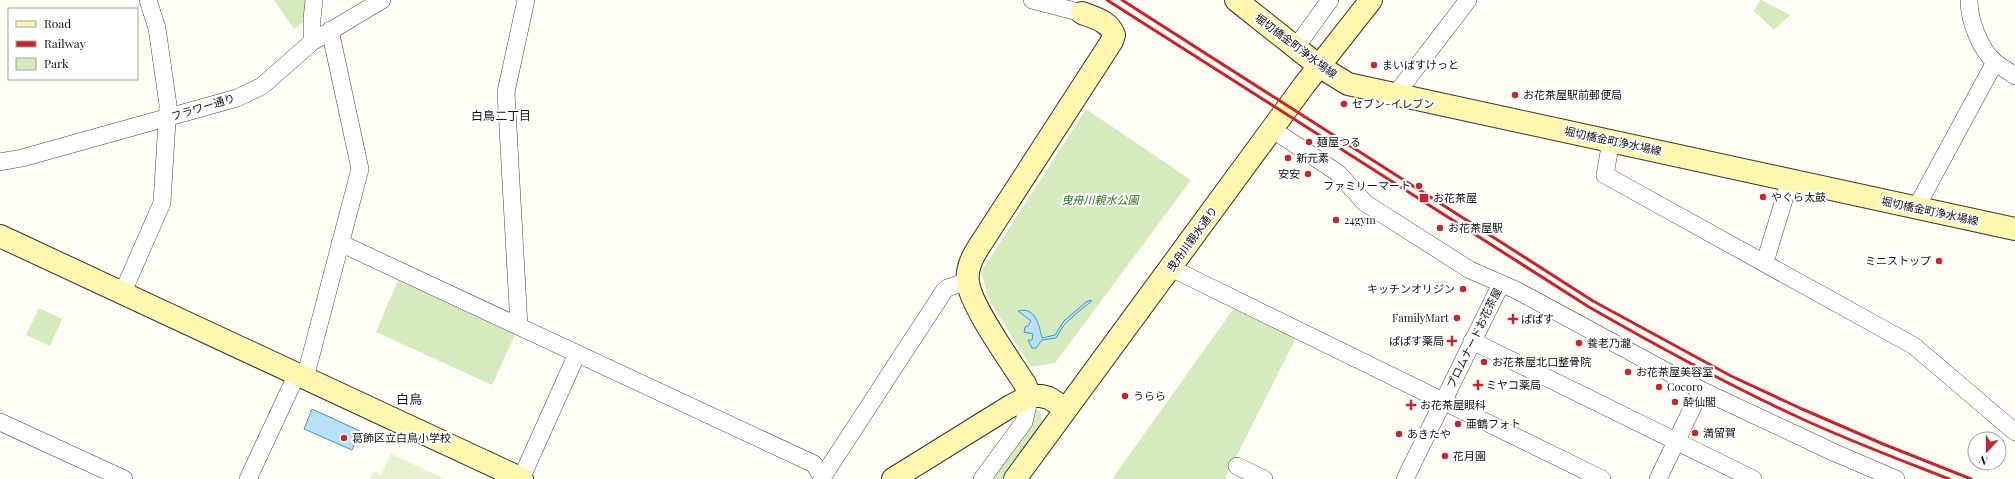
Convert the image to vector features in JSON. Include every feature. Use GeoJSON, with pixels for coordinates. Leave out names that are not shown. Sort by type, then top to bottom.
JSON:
{"type":"FeatureCollection","features":[{"type":"Feature","properties":{"kind":"street"},"geometry":{"type":"LineString","coordinates":[[122,294],[162,203],[168,105],[157,28],[148,0]]}},
{"type":"Feature","properties":{"kind":"street"},"geometry":{"type":"LineString","coordinates":[[312,42],[314,0]]}},
{"type":"Feature","properties":{"kind":"street","name":"フラワー通り"},"geometry":{"type":"LineString","coordinates":[[0,162],[22,158],[237,98],[262,86],[312,42],[382,0]]}},
{"type":"Feature","properties":{"kind":"street"},"geometry":{"type":"LineString","coordinates":[[519,326],[506,92],[526,0]]}},
{"type":"Feature","properties":{"kind":"street"},"geometry":{"type":"LineString","coordinates":[[982,479],[1024,422],[1030,396],[1029,390],[972,298],[968,281],[969,265],[980,244],[1112,41],[1114,35],[1109,26],[1082,13],[1032,0]]}},
{"type":"Feature","properties":{"kind":"street","name":"堀切橋金町浄水場線"},"geometry":{"type":"LineString","coordinates":[[1236,0],[1319,66],[1348,84],[2015,229]]}},
{"type":"Feature","properties":{"kind":"street"},"geometry":{"type":"LineString","coordinates":[[1296,47],[1330,0]]}},
{"type":"Feature","properties":{"kind":"street","name":"曳舟川親水通り"},"geometry":{"type":"LineString","coordinates":[[1015,479],[1272,129],[1371,0]]}},
{"type":"Feature","properties":{"kind":"street"},"geometry":{"type":"LineString","coordinates":[[1396,94],[1468,0]]}},
{"type":"Feature","properties":{"kind":"street"},"geometry":{"type":"LineString","coordinates":[[1968,0],[1973,24],[1979,39],[1995,62],[2015,76]]}},
{"type":"Feature","properties":{"kind":"street"},"geometry":{"type":"LineString","coordinates":[[248,479],[301,376],[360,169],[330,30]]}},
{"type":"Feature","properties":{"kind":"street"},"geometry":{"type":"LineString","coordinates":[[1916,208],[1995,62]]}},
{"type":"Feature","properties":{"kind":"street"},"geometry":{"type":"LineString","coordinates":[[1272,129],[1338,173],[1365,203],[1470,270],[1516,290],[1702,390],[1833,452],[1896,479]]}},
{"type":"Feature","properties":{"kind":"street"},"geometry":{"type":"LineString","coordinates":[[1611,141],[1605,175],[1766,262],[1914,346],[2015,432]]}},
{"type":"Feature","properties":{"kind":"street"},"geometry":{"type":"LineString","coordinates":[[1766,262],[1790,180]]}},
{"type":"Feature","properties":{"kind":"street"},"geometry":{"type":"LineString","coordinates":[[0,236],[521,479],[577,354]]}},
{"type":"Feature","properties":{"kind":"street"},"geometry":{"type":"LineString","coordinates":[[340,243],[814,464],[823,479],[944,292],[947,288],[968,281]]}},
{"type":"Feature","properties":{"kind":"street"},"geometry":{"type":"LineString","coordinates":[[1170,268],[1602,479]]}},
{"type":"Feature","properties":{"kind":"street","name":"プロムナードお花茶屋"},"geometry":{"type":"LineString","coordinates":[[1405,479],[1501,284]]}},
{"type":"Feature","properties":{"kind":"street"},"geometry":{"type":"LineString","coordinates":[[1472,341],[1753,479]]}},
{"type":"Feature","properties":{"kind":"street"},"geometry":{"type":"LineString","coordinates":[[1658,479],[1702,390]]}},
{"type":"Feature","properties":{"kind":"street"},"geometry":{"type":"LineString","coordinates":[[893,479],[1009,407],[1030,396],[1050,398],[1066,409]]}},
{"type":"Feature","properties":{"kind":"street"},"geometry":{"type":"LineString","coordinates":[[0,422],[124,479]]}},
{"type":"Feature","properties":{"kind":"street"},"geometry":{"type":"LineString","coordinates":[[1237,466],[1264,479]]}},
{"type":"Feature","properties":{"kind":"green space"},"geometry":{"type":"Polygon","coordinates":[[[274,0],[306,0],[303,22],[294,29],[274,0]]]}},
{"type":"Feature","properties":{"kind":"green space"},"geometry":{"type":"Polygon","coordinates":[[[1760,0],[1790,15],[1774,30],[1754,11],[1760,0]]]}},
{"type":"Feature","properties":{"kind":"green space","name":"曳舟川親水公園"},"geometry":{"type":"Polygon","coordinates":[[[1086,109],[1191,180],[1055,363],[1031,367],[989,300],[981,272],[1086,109]]]}},
{"type":"Feature","properties":{"kind":"green space"},"geometry":{"type":"Polygon","coordinates":[[[398,280],[516,333],[492,385],[376,332],[398,280]]]}},
{"type":"Feature","properties":{"kind":"green space"},"geometry":{"type":"Polygon","coordinates":[[[39,308],[62,319],[50,346],[26,335],[39,308]]]}},
{"type":"Feature","properties":{"kind":"green space"},"geometry":{"type":"Polygon","coordinates":[[[1234,308],[1296,338],[1225,479],[1112,479],[1234,308]]]}},
{"type":"Feature","properties":{"kind":"green space"},"geometry":{"type":"Polygon","coordinates":[[[1035,409],[1040,411],[1043,421],[1002,479],[990,479],[1035,409]]]}},
{"type":"Feature","properties":{"kind":"green space"},"geometry":{"type":"Polygon","coordinates":[[[391,454],[445,479],[370,479],[373,471],[381,475],[391,454]]]}},
{"type":"Feature","properties":{"kind":"water"},"geometry":{"type":"Polygon","coordinates":[[[1091,300],[1091,302],[1065,324],[1056,338],[1042,340],[1036,348],[1032,348],[1028,340],[1032,340],[1033,334],[1024,332],[1025,327],[1028,326],[1031,321],[1018,311],[1029,311],[1033,314],[1038,323],[1042,338],[1055,335],[1064,321],[1086,302],[1091,300]]]}},
{"type":"Feature","properties":{"kind":"water"},"geometry":{"type":"Polygon","coordinates":[[[312,409],[360,431],[352,450],[304,429],[312,409]]]}},
{"type":"Feature","properties":{"kind":"railway"},"geometry":{"type":"LineString","coordinates":[[1107,0],[1589,307],[1615,322],[1692,364],[1771,404],[1816,425],[1949,479]]}},
{"type":"Feature","properties":{"kind":"railway"},"geometry":{"type":"LineString","coordinates":[[1122,0],[1593,301],[1731,376],[1883,444],[1971,479]]}},
{"type":"Feature","properties":{"kind":"place","name":"まいばすけっと"},"geometry":{"type":"Point","coordinates":[1374,65]}},
{"type":"Feature","properties":{"kind":"place","name":"お花茶屋駅前郵便局"},"geometry":{"type":"Point","coordinates":[1515,95]}},
{"type":"Feature","properties":{"kind":"place","name":"セブン-イレブン"},"geometry":{"type":"Point","coordinates":[1344,104]}},
{"type":"Feature","properties":{"kind":"place","name":"麺屋つる"},"geometry":{"type":"Point","coordinates":[1309,142]}},
{"type":"Feature","properties":{"kind":"place","name":"新元素"},"geometry":{"type":"Point","coordinates":[1288,158]}},
{"type":"Feature","properties":{"kind":"place","name":"安安"},"geometry":{"type":"Point","coordinates":[1308,174]}},
{"type":"Feature","properties":{"kind":"place","name":"ファミリーマート"},"geometry":{"type":"Point","coordinates":[1419,186]}},
{"type":"Feature","properties":{"kind":"place","name":"やぐら太鼓"},"geometry":{"type":"Point","coordinates":[1763,197]}},
{"type":"Feature","properties":{"kind":"place","name":"お花茶屋"},"geometry":{"type":"Point","coordinates":[1424,198]}},
{"type":"Feature","properties":{"kind":"place","name":"24gym"},"geometry":{"type":"Point","coordinates":[1336,220]}},
{"type":"Feature","properties":{"kind":"place","name":"お花茶屋駅"},"geometry":{"type":"Point","coordinates":[1440,228]}},
{"type":"Feature","properties":{"kind":"place","name":"ミニストップ"},"geometry":{"type":"Point","coordinates":[1939,261]}},
{"type":"Feature","properties":{"kind":"place","name":"キッチンオリジン"},"geometry":{"type":"Point","coordinates":[1463,289]}},
{"type":"Feature","properties":{"kind":"place","name":"FamilyMart"},"geometry":{"type":"Point","coordinates":[1457,318]}},
{"type":"Feature","properties":{"kind":"place","name":"ぱぱす"},"geometry":{"type":"Point","coordinates":[1513,319]}},
{"type":"Feature","properties":{"kind":"place","name":"ぱぱす薬局"},"geometry":{"type":"Point","coordinates":[1452,341]}},
{"type":"Feature","properties":{"kind":"place","name":"養老乃瀧"},"geometry":{"type":"Point","coordinates":[1579,343]}},
{"type":"Feature","properties":{"kind":"place","name":"お花茶屋北口整骨院"},"geometry":{"type":"Point","coordinates":[1484,362]}},
{"type":"Feature","properties":{"kind":"place","name":"お花茶屋美容室"},"geometry":{"type":"Point","coordinates":[1628,372]}},
{"type":"Feature","properties":{"kind":"place","name":"ミヤコ薬局"},"geometry":{"type":"Point","coordinates":[1478,385]}},
{"type":"Feature","properties":{"kind":"place","name":"Cocoro"},"geometry":{"type":"Point","coordinates":[1659,387]}},
{"type":"Feature","properties":{"kind":"place","name":"うらら"},"geometry":{"type":"Point","coordinates":[1125,396]}},
{"type":"Feature","properties":{"kind":"place","name":"酔仙閣"},"geometry":{"type":"Point","coordinates":[1675,402]}},
{"type":"Feature","properties":{"kind":"place","name":"お花茶屋眼科"},"geometry":{"type":"Point","coordinates":[1411,405]}},
{"type":"Feature","properties":{"kind":"place","name":"亜鶴フォト"},"geometry":{"type":"Point","coordinates":[1458,424]}},
{"type":"Feature","properties":{"kind":"place","name":"満留賀"},"geometry":{"type":"Point","coordinates":[1695,433]}},
{"type":"Feature","properties":{"kind":"place","name":"あきたや"},"geometry":{"type":"Point","coordinates":[1399,434]}},
{"type":"Feature","properties":{"kind":"place","name":"葛飾区立白鳥小学校"},"geometry":{"type":"Point","coordinates":[344,438]}},
{"type":"Feature","properties":{"kind":"place","name":"花月園"},"geometry":{"type":"Point","coordinates":[1445,456]}},
{"type":"Feature","properties":{"kind":"district","name":"白鳥二丁目"},"geometry":{"type":"Point","coordinates":[501,116]}},
{"type":"Feature","properties":{"kind":"district","name":"白鳥"},"geometry":{"type":"Point","coordinates":[409,399]}}]}
